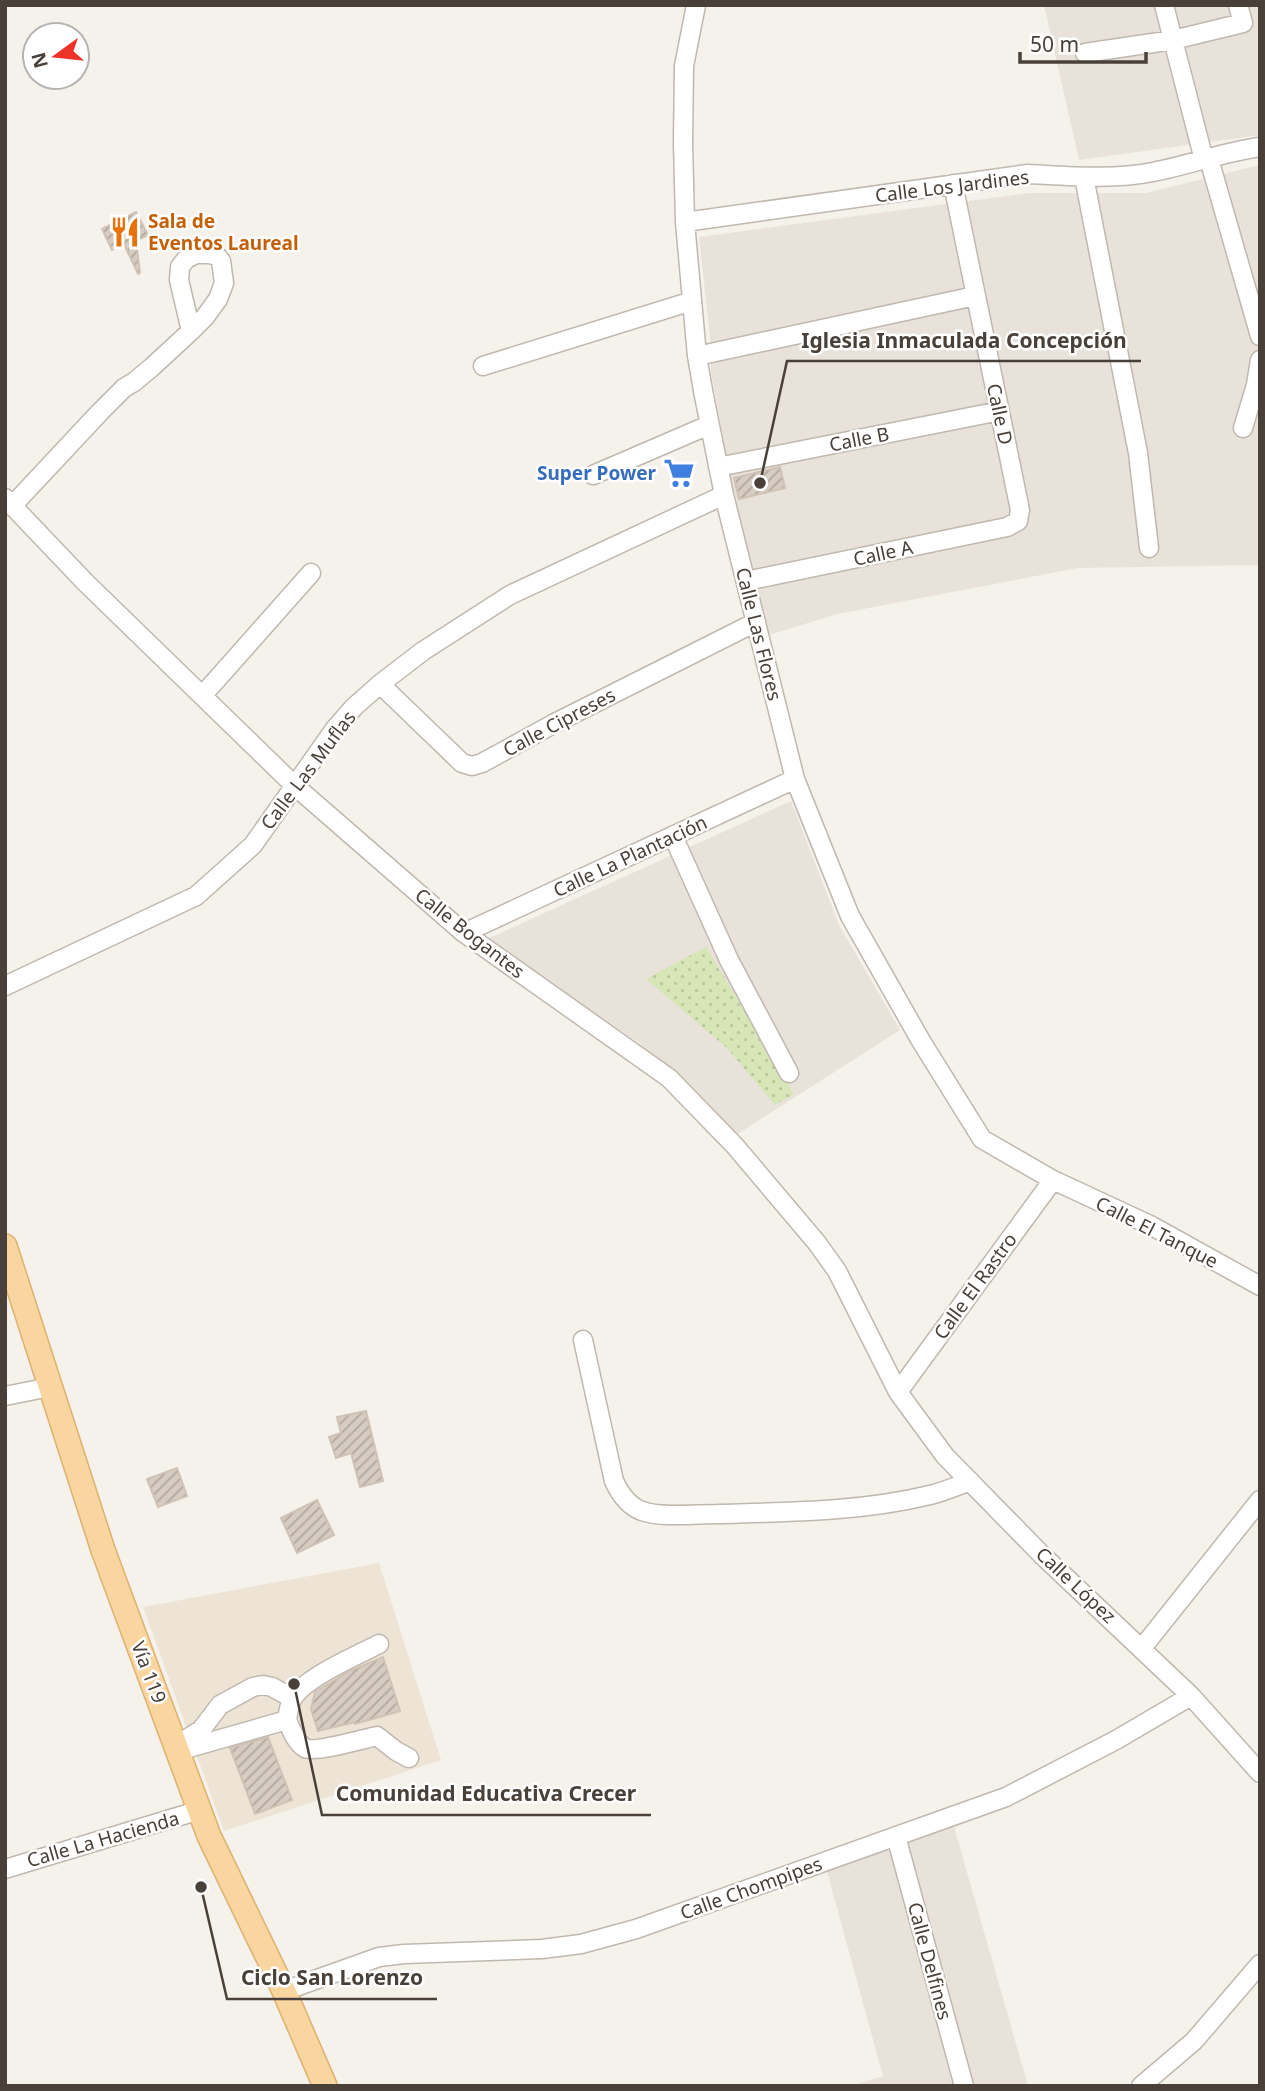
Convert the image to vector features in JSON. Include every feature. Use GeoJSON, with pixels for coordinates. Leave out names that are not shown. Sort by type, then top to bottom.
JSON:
{"type":"FeatureCollection","features":[{"type":"Feature","properties":{"kind":"main road","name":"Vía 119"},"geometry":{"type":"LineString","coordinates":[[5,1246],[103,1550],[209,1836],[284,1991],[325,2086]]}},
{"type":"Feature","properties":{"kind":"street","name":"Calle Las Flores"},"geometry":{"type":"LineString","coordinates":[[696,5],[684,66],[683,143],[685,222],[697,356],[724,495],[795,779],[850,916],[975,1130],[982,1139],[1052,1180]]}},
{"type":"Feature","properties":{"kind":"street"},"geometry":{"type":"LineString","coordinates":[[1164,5],[1260,335]]}},
{"type":"Feature","properties":{"kind":"street"},"geometry":{"type":"LineString","coordinates":[[1085,53],[1173,40],[1243,23],[1238,5]]}},
{"type":"Feature","properties":{"kind":"street","name":"Calle Los Jardines"},"geometry":{"type":"LineString","coordinates":[[685,222],[1028,174],[1084,177],[1151,173],[1234,151],[1260,147]]}},
{"type":"Feature","properties":{"kind":"street"},"geometry":{"type":"LineString","coordinates":[[1084,177],[1138,453],[1149,548]]}},
{"type":"Feature","properties":{"kind":"street","name":"Calle D"},"geometry":{"type":"LineString","coordinates":[[953,184],[1020,510],[1018,521]]}},
{"type":"Feature","properties":{"kind":"street"},"geometry":{"type":"LineString","coordinates":[[697,356],[975,296]]}},
{"type":"Feature","properties":{"kind":"street"},"geometry":{"type":"LineString","coordinates":[[483,366],[692,301]]}},
{"type":"Feature","properties":{"kind":"street"},"geometry":{"type":"LineString","coordinates":[[9,502],[114,398],[191,331]]}},
{"type":"Feature","properties":{"kind":"street"},"geometry":{"type":"LineString","coordinates":[[1243,428],[1256,385],[1260,360]]}},
{"type":"Feature","properties":{"kind":"street","name":"Calle B"},"geometry":{"type":"LineString","coordinates":[[718,467],[1000,411]]}},
{"type":"Feature","properties":{"kind":"street"},"geometry":{"type":"LineString","coordinates":[[593,475],[709,425]]}},
{"type":"Feature","properties":{"kind":"street","name":"Calle Las Muflas"},"geometry":{"type":"LineString","coordinates":[[5,986],[196,896],[253,845],[334,730],[355,707],[423,651],[510,595],[724,495]]}},
{"type":"Feature","properties":{"kind":"street","name":"Calle Bogantes"},"geometry":{"type":"LineString","coordinates":[[9,502],[85,582],[295,786],[464,933],[669,1078],[735,1146],[817,1243],[837,1272],[898,1392]]}},
{"type":"Feature","properties":{"kind":"street","name":"Calle A"},"geometry":{"type":"LineString","coordinates":[[746,581],[1007,527],[1018,521]]}},
{"type":"Feature","properties":{"kind":"street"},"geometry":{"type":"LineString","coordinates":[[202,696],[311,573]]}},
{"type":"Feature","properties":{"kind":"street","name":"Calle Cipreses"},"geometry":{"type":"LineString","coordinates":[[380,684],[463,763],[472,765],[482,763],[756,622]]}},
{"type":"Feature","properties":{"kind":"street","name":"Calle La Plantación"},"geometry":{"type":"LineString","coordinates":[[464,933],[795,779]]}},
{"type":"Feature","properties":{"kind":"street"},"geometry":{"type":"LineString","coordinates":[[673,835],[729,960],[789,1073]]}},
{"type":"Feature","properties":{"kind":"street","name":"Calle El Tanque"},"geometry":{"type":"LineString","coordinates":[[1052,1180],[1152,1226],[1260,1286]]}},
{"type":"Feature","properties":{"kind":"street","name":"Calle El Rastro"},"geometry":{"type":"LineString","coordinates":[[898,1392],[1052,1180]]}},
{"type":"Feature","properties":{"kind":"street"},"geometry":{"type":"LineString","coordinates":[[583,1340],[614,1481],[619,1493],[630,1505],[644,1512],[675,1515],[822,1511],[932,1495],[970,1481]]}},
{"type":"Feature","properties":{"kind":"street"},"geometry":{"type":"LineString","coordinates":[[5,1396],[50,1387]]}},
{"type":"Feature","properties":{"kind":"street","name":"Calle López"},"geometry":{"type":"LineString","coordinates":[[898,1392],[945,1456],[1042,1555],[1191,1696],[1260,1773]]}},
{"type":"Feature","properties":{"kind":"street"},"geometry":{"type":"LineString","coordinates":[[1142,1648],[1260,1500]]}},
{"type":"Feature","properties":{"kind":"street"},"geometry":{"type":"LineString","coordinates":[[379,1644],[316,1678],[292,1698],[287,1720],[293,1733],[307,1749],[330,1747],[377,1736],[410,1758]]}},
{"type":"Feature","properties":{"kind":"street"},"geometry":{"type":"LineString","coordinates":[[177,1748],[201,1730],[220,1705],[253,1687],[272,1687],[292,1698]]}},
{"type":"Feature","properties":{"kind":"street","name":"Calle Chompipes"},"geometry":{"type":"LineString","coordinates":[[284,1991],[379,1957],[541,1949],[581,1944],[636,1929],[1006,1797],[1116,1740],[1191,1696]]}},
{"type":"Feature","properties":{"kind":"street"},"geometry":{"type":"LineString","coordinates":[[177,1748],[287,1720]]}},
{"type":"Feature","properties":{"kind":"street","name":"Calle La Hacienda"},"geometry":{"type":"LineString","coordinates":[[5,1869],[200,1810]]}},
{"type":"Feature","properties":{"kind":"street","name":"Calle Delfines"},"geometry":{"type":"LineString","coordinates":[[896,1836],[964,2086]]}},
{"type":"Feature","properties":{"kind":"street"},"geometry":{"type":"LineString","coordinates":[[1141,2086],[1194,2041],[1260,1964]]}},
{"type":"Feature","properties":{"kind":"shaded area"},"geometry":{"type":"Polygon","coordinates":[[[1044,5],[1260,5],[1260,135],[1079,160],[1044,5]]]}},
{"type":"Feature","properties":{"kind":"shaded area"},"geometry":{"type":"Polygon","coordinates":[[[1260,165],[1260,565],[1078,568],[837,614],[769,635],[731,483],[711,371],[710,336],[699,237],[1029,193],[1146,193],[1260,165]]]}},
{"type":"Feature","properties":{"kind":"shaded area"},"geometry":{"type":"Polygon","coordinates":[[[791,801],[839,925],[900,1030],[736,1135],[641,1044],[485,940],[791,801]]]}},
{"type":"Feature","properties":{"kind":"shaded area"},"geometry":{"type":"Polygon","coordinates":[[[379,1563],[441,1760],[224,1831],[143,1607],[379,1563]]]}},
{"type":"Feature","properties":{"kind":"shaded area"},"geometry":{"type":"Polygon","coordinates":[[[950,1813],[1028,2086],[852,2086],[883,2076],[823,1857],[950,1813]]]}},
{"type":"Feature","properties":{"kind":"green space"},"geometry":{"type":"Polygon","coordinates":[[[706,947],[794,1094],[775,1105],[727,1048],[646,979],[706,947]]]}},
{"type":"Feature","properties":{"kind":"building","name":"Sala de Eventos Laureal"},"geometry":{"type":"Polygon","coordinates":[[[136,212],[148,235],[136,241],[138,274],[124,244],[112,250],[102,229],[136,212]]]}},
{"type":"Feature","properties":{"kind":"building"},"geometry":{"type":"Polygon","coordinates":[[[780,467],[785,488],[739,499],[734,478],[780,467]]]}},
{"type":"Feature","properties":{"kind":"building"},"geometry":{"type":"Polygon","coordinates":[[[366,1411],[383,1481],[360,1487],[351,1453],[336,1458],[329,1437],[341,1433],[337,1417],[366,1411]]]}},
{"type":"Feature","properties":{"kind":"building"},"geometry":{"type":"Polygon","coordinates":[[[177,1468],[187,1496],[158,1507],[147,1479],[177,1468]]]}},
{"type":"Feature","properties":{"kind":"building"},"geometry":{"type":"Polygon","coordinates":[[[317,1500],[334,1535],[297,1553],[281,1518],[317,1500]]]}},
{"type":"Feature","properties":{"kind":"building"},"geometry":{"type":"Polygon","coordinates":[[[383,1657],[400,1711],[318,1731],[311,1709],[315,1692],[350,1671],[383,1657]]]}},
{"type":"Feature","properties":{"kind":"building"},"geometry":{"type":"Polygon","coordinates":[[[268,1737],[292,1800],[255,1814],[230,1748],[268,1737]]]}},
{"type":"Feature","properties":{"kind":"place","name":"Sala de Eventos Laureal"},"geometry":{"type":"Point","coordinates":[125,232]}},
{"type":"Feature","properties":{"kind":"place","name":"Super Power"},"geometry":{"type":"Point","coordinates":[679,473]}},
{"type":"Feature","properties":{"kind":"place","name":"Iglesia Inmaculada Concepción"},"geometry":{"type":"Point","coordinates":[760,483]}},
{"type":"Feature","properties":{"kind":"place","name":"Comunidad Educativa Crecer"},"geometry":{"type":"Point","coordinates":[294,1684]}},
{"type":"Feature","properties":{"kind":"place","name":"Ciclo San Lorenzo"},"geometry":{"type":"Point","coordinates":[201,1887]}}]}
